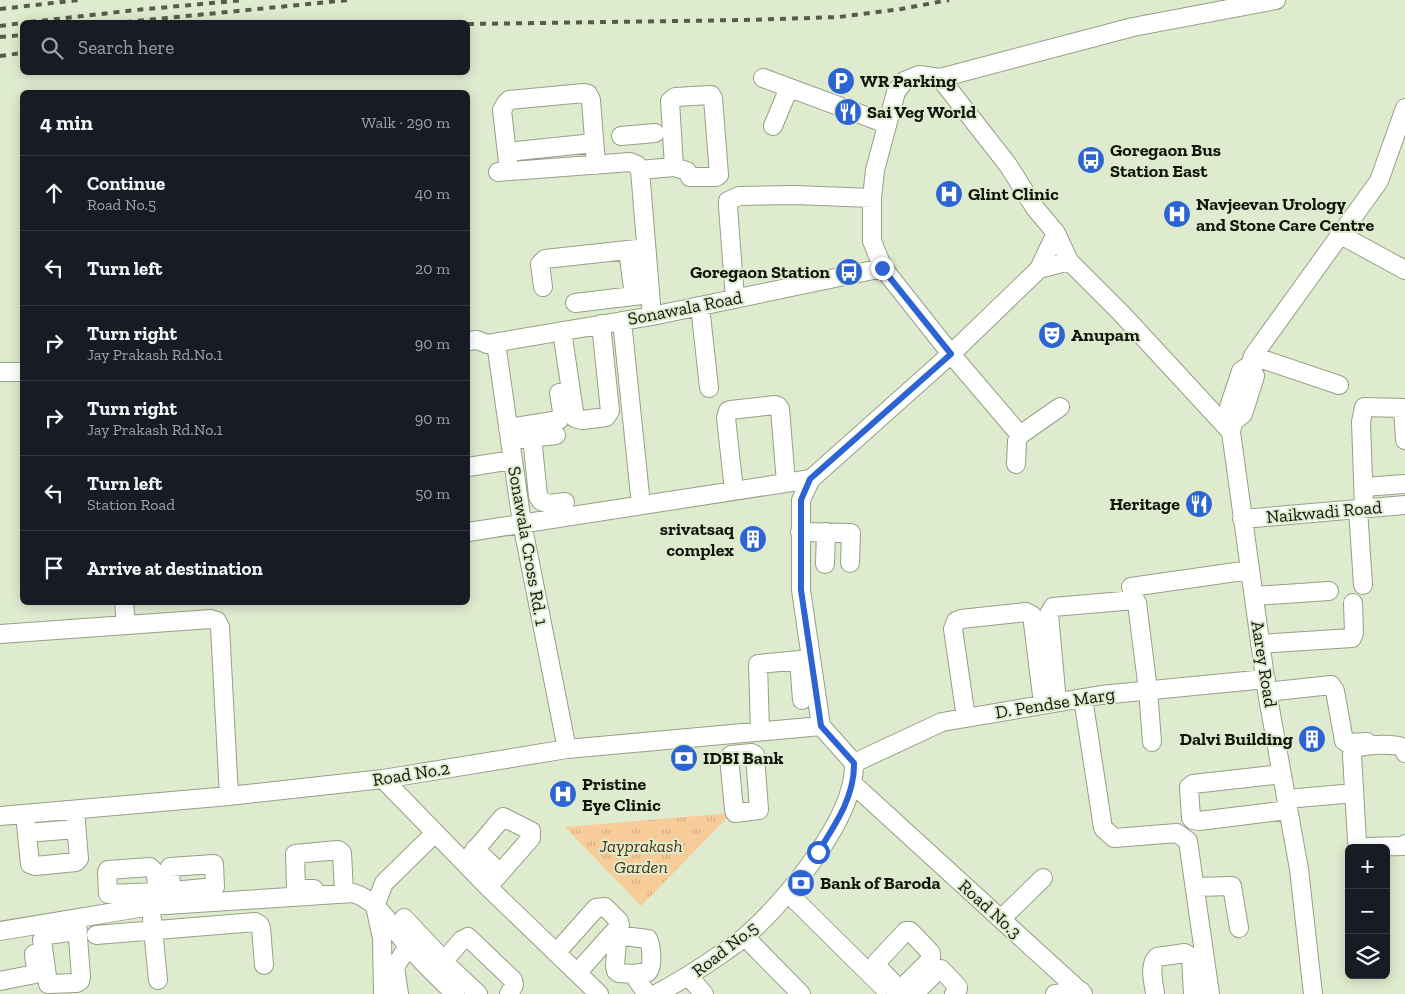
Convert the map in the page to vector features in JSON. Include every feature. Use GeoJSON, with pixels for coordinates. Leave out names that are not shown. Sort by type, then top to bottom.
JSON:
{"type":"FeatureCollection","features":[{"type":"Feature","properties":{"kind":"street"},"geometry":{"type":"LineString","coordinates":[[1020,435],[951,354],[882,268],[872,241],[872,198],[875,170],[896,92],[904,81],[919,75],[940,78],[1133,27],[1276,0]]}},
{"type":"Feature","properties":{"kind":"street"},"geometry":{"type":"LineString","coordinates":[[763,78],[887,124]]}},
{"type":"Feature","properties":{"kind":"street"},"geometry":{"type":"LineString","coordinates":[[940,78],[1008,165],[1035,208],[1056,233],[1069,261],[1232,427],[1243,414],[1246,407],[1255,376],[1252,360],[1339,234],[1379,181],[1405,108]]}},
{"type":"Feature","properties":{"kind":"street"},"geometry":{"type":"LineString","coordinates":[[773,126],[789,88]]}},
{"type":"Feature","properties":{"kind":"street"},"geometry":{"type":"LineString","coordinates":[[596,165],[591,100],[588,94],[509,100],[506,103],[502,110],[507,152],[503,172],[596,165],[674,167],[687,171],[690,177],[716,177],[719,175],[713,98],[711,95],[675,96],[670,101],[674,167]]}},
{"type":"Feature","properties":{"kind":"street"},"geometry":{"type":"LineString","coordinates":[[642,295],[645,242],[635,166],[625,135],[655,133]]}},
{"type":"Feature","properties":{"kind":"street"},"geometry":{"type":"LineString","coordinates":[[507,152],[594,143]]}},
{"type":"Feature","properties":{"kind":"street"},"geometry":{"type":"LineString","coordinates":[[735,298],[728,207],[728,201],[732,198],[739,196],[795,195],[872,198]]}},
{"type":"Feature","properties":{"kind":"street"},"geometry":{"type":"LineString","coordinates":[[802,700],[805,660],[801,590],[801,500],[810,479],[951,354],[1040,269],[1056,233]]}},
{"type":"Feature","properties":{"kind":"street"},"geometry":{"type":"LineString","coordinates":[[1339,234],[1405,270]]}},
{"type":"Feature","properties":{"kind":"street"},"geometry":{"type":"LineString","coordinates":[[599,242],[645,242]]}},
{"type":"Feature","properties":{"kind":"street"},"geometry":{"type":"LineString","coordinates":[[543,287],[540,264],[545,259],[628,250],[645,242]]}},
{"type":"Feature","properties":{"kind":"street"},"geometry":{"type":"LineString","coordinates":[[628,250],[642,295],[652,316]]}},
{"type":"Feature","properties":{"kind":"street"},"geometry":{"type":"LineString","coordinates":[[1040,269],[1069,261]]}},
{"type":"Feature","properties":{"kind":"street","name":"Sonawala Road"},"geometry":{"type":"LineString","coordinates":[[470,342],[477,340],[492,343],[652,316],[882,268]]}},
{"type":"Feature","properties":{"kind":"street"},"geometry":{"type":"LineString","coordinates":[[575,303],[642,295]]}},
{"type":"Feature","properties":{"kind":"street"},"geometry":{"type":"LineString","coordinates":[[700,306],[710,388]]}},
{"type":"Feature","properties":{"kind":"street"},"geometry":{"type":"LineString","coordinates":[[622,321],[641,505]]}},
{"type":"Feature","properties":{"kind":"street"},"geometry":{"type":"LineString","coordinates":[[556,332],[575,418],[582,420],[606,417],[610,411],[601,324]]}},
{"type":"Feature","properties":{"kind":"street"},"geometry":{"type":"LineString","coordinates":[[509,434],[555,422],[561,417],[556,332]]}},
{"type":"Feature","properties":{"kind":"street","name":"Sonawala Road"},"geometry":{"type":"LineString","coordinates":[[470,353],[479,351],[492,343]]}},
{"type":"Feature","properties":{"kind":"street","name":"Sonawala Cross Rd. 1"},"geometry":{"type":"LineString","coordinates":[[492,343],[509,434],[522,523],[567,749]]}},
{"type":"Feature","properties":{"kind":"street"},"geometry":{"type":"LineString","coordinates":[[1252,360],[1339,385]]}},
{"type":"Feature","properties":{"kind":"street"},"geometry":{"type":"LineString","coordinates":[[0,372],[20,372]]}},
{"type":"Feature","properties":{"kind":"street"},"geometry":{"type":"LineString","coordinates":[[734,491],[726,418],[728,411],[731,410],[778,406],[780,409],[786,483]]}},
{"type":"Feature","properties":{"kind":"street"},"geometry":{"type":"LineString","coordinates":[[1016,464],[1017,441],[1020,435],[1060,407]]}},
{"type":"Feature","properties":{"kind":"street"},"geometry":{"type":"LineString","coordinates":[[1363,585],[1361,508],[1364,487],[1361,422],[1364,407],[1403,408],[1405,440]]}},
{"type":"Feature","properties":{"kind":"street","name":"Aarey Road"},"geometry":{"type":"LineString","coordinates":[[1232,427],[1242,519],[1266,686],[1300,869],[1313,994]]}},
{"type":"Feature","properties":{"kind":"street"},"geometry":{"type":"LineString","coordinates":[[509,434],[532,437],[556,435]]}},
{"type":"Feature","properties":{"kind":"street"},"geometry":{"type":"LineString","coordinates":[[532,437],[538,496],[545,503],[564,502]]}},
{"type":"Feature","properties":{"kind":"street"},"geometry":{"type":"LineString","coordinates":[[470,467],[512,460]]}},
{"type":"Feature","properties":{"kind":"street"},"geometry":{"type":"LineString","coordinates":[[470,532],[810,479]]}},
{"type":"Feature","properties":{"kind":"street"},"geometry":{"type":"LineString","coordinates":[[1364,487],[1405,484]]}},
{"type":"Feature","properties":{"kind":"street","name":"Naikwadi Road"},"geometry":{"type":"LineString","coordinates":[[1242,519],[1405,505]]}},
{"type":"Feature","properties":{"kind":"street"},"geometry":{"type":"LineString","coordinates":[[800,532],[851,533],[850,563]]}},
{"type":"Feature","properties":{"kind":"street"},"geometry":{"type":"LineString","coordinates":[[825,564],[826,532]]}},
{"type":"Feature","properties":{"kind":"street"},"geometry":{"type":"LineString","coordinates":[[1131,586],[1250,570]]}},
{"type":"Feature","properties":{"kind":"street"},"geometry":{"type":"LineString","coordinates":[[1254,596],[1329,592]]}},
{"type":"Feature","properties":{"kind":"street"},"geometry":{"type":"LineString","coordinates":[[1050,703],[1049,614],[1053,607],[1135,600],[1137,603],[1148,690],[1152,742]]}},
{"type":"Feature","properties":{"kind":"street"},"geometry":{"type":"LineString","coordinates":[[1260,644],[1352,638],[1354,633],[1353,603]]}},
{"type":"Feature","properties":{"kind":"street"},"geometry":{"type":"LineString","coordinates":[[124,605],[126,625]]}},
{"type":"Feature","properties":{"kind":"street"},"geometry":{"type":"LineString","coordinates":[[966,718],[953,630],[956,621],[961,619],[1026,612],[1032,615],[1050,703]]}},
{"type":"Feature","properties":{"kind":"street"},"geometry":{"type":"LineString","coordinates":[[0,634],[211,619],[217,622],[220,627],[229,796]]}},
{"type":"Feature","properties":{"kind":"street"},"geometry":{"type":"LineString","coordinates":[[805,660],[821,726],[854,763]]}},
{"type":"Feature","properties":{"kind":"street"},"geometry":{"type":"LineString","coordinates":[[760,732],[757,666],[759,663],[805,660]]}},
{"type":"Feature","properties":{"kind":"street","name":"D. Pendse Marg"},"geometry":{"type":"LineString","coordinates":[[854,763],[942,722],[1050,703],[1148,690],[1330,685],[1335,691],[1342,735],[1347,743],[1405,740]]}},
{"type":"Feature","properties":{"kind":"street"},"geometry":{"type":"LineString","coordinates":[[1083,698],[1103,828],[1114,838],[1177,833],[1188,841],[1194,887],[1199,968],[1193,994]]}},
{"type":"Feature","properties":{"kind":"street","name":"Road No.2"},"geometry":{"type":"LineString","coordinates":[[0,816],[229,796],[383,780],[567,749],[821,726]]}},
{"type":"Feature","properties":{"kind":"street"},"geometry":{"type":"LineString","coordinates":[[742,733],[743,754]]}},
{"type":"Feature","properties":{"kind":"street"},"geometry":{"type":"LineString","coordinates":[[1405,752],[1404,748],[1396,745],[1356,748],[1352,755],[1357,841],[1362,847],[1403,846],[1405,844]]}},
{"type":"Feature","properties":{"kind":"street","name":"Road No.5"},"geometry":{"type":"LineString","coordinates":[[656,994],[689,977],[745,937],[788,893],[818,852],[840,817],[853,784],[854,763]]}},
{"type":"Feature","properties":{"kind":"street"},"geometry":{"type":"LineString","coordinates":[[1282,774],[1193,784],[1189,787],[1191,818],[1196,821],[1354,794]]}},
{"type":"Feature","properties":{"kind":"street"},"geometry":{"type":"LineString","coordinates":[[383,780],[435,833],[500,873]]}},
{"type":"Feature","properties":{"kind":"street","name":"Road No.3"},"geometry":{"type":"LineString","coordinates":[[853,784],[1001,919],[1072,993]]}},
{"type":"Feature","properties":{"kind":"street"},"geometry":{"type":"LineString","coordinates":[[25,814],[30,864],[35,866],[78,861],[75,810]]}},
{"type":"Feature","properties":{"kind":"street"},"geometry":{"type":"LineString","coordinates":[[470,856],[503,817],[530,831],[531,838],[488,887]]}},
{"type":"Feature","properties":{"kind":"street"},"geometry":{"type":"LineString","coordinates":[[27,833],[76,829]]}},
{"type":"Feature","properties":{"kind":"street"},"geometry":{"type":"LineString","coordinates":[[383,994],[382,938],[375,906],[384,883],[435,833]]}},
{"type":"Feature","properties":{"kind":"street"},"geometry":{"type":"LineString","coordinates":[[305,892],[296,888],[295,854],[338,850],[342,853],[344,890]]}},
{"type":"Feature","properties":{"kind":"street"},"geometry":{"type":"LineString","coordinates":[[470,856],[488,887],[561,948],[581,968],[599,994]]}},
{"type":"Feature","properties":{"kind":"street"},"geometry":{"type":"LineString","coordinates":[[1001,919],[1043,878]]}},
{"type":"Feature","properties":{"kind":"street"},"geometry":{"type":"LineString","coordinates":[[1194,887],[1232,886],[1239,928]]}},
{"type":"Feature","properties":{"kind":"street"},"geometry":{"type":"LineString","coordinates":[[0,931],[30,931],[77,925],[156,901],[180,897],[223,901],[305,892],[344,890],[360,895],[375,906],[409,945],[434,966],[478,994]]}},
{"type":"Feature","properties":{"kind":"street"},"geometry":{"type":"LineString","coordinates":[[788,893],[900,993]]}},
{"type":"Feature","properties":{"kind":"street"},"geometry":{"type":"LineString","coordinates":[[156,901],[153,930],[158,980]]}},
{"type":"Feature","properties":{"kind":"street"},"geometry":{"type":"LineString","coordinates":[[223,901],[225,925]]}},
{"type":"Feature","properties":{"kind":"street"},"geometry":{"type":"LineString","coordinates":[[561,948],[596,908],[605,907],[619,921],[620,925],[581,968]]}},
{"type":"Feature","properties":{"kind":"street"},"geometry":{"type":"LineString","coordinates":[[399,994],[395,967],[409,945],[404,918]]}},
{"type":"Feature","properties":{"kind":"street"},"geometry":{"type":"LineString","coordinates":[[96,935],[255,922],[260,925],[264,965]]}},
{"type":"Feature","properties":{"kind":"street"},"geometry":{"type":"LineString","coordinates":[[48,929],[42,940],[48,984],[77,983],[81,977],[77,925]]}},
{"type":"Feature","properties":{"kind":"street"},"geometry":{"type":"LineString","coordinates":[[0,941],[30,931]]}},
{"type":"Feature","properties":{"kind":"street"},"geometry":{"type":"LineString","coordinates":[[0,981],[35,974],[30,931]]}},
{"type":"Feature","properties":{"kind":"street"},"geometry":{"type":"LineString","coordinates":[[879,976],[877,962],[906,931],[912,932],[931,953],[931,959],[900,993]]}},
{"type":"Feature","properties":{"kind":"street"},"geometry":{"type":"LineString","coordinates":[[745,937],[801,994]]}},
{"type":"Feature","properties":{"kind":"street"},"geometry":{"type":"LineString","coordinates":[[434,966],[465,938],[471,939],[513,980],[514,985],[509,994]]}},
{"type":"Feature","properties":{"kind":"street"},"geometry":{"type":"LineString","coordinates":[[1155,994],[1152,964],[1157,957],[1188,954],[1199,968],[1210,994]]}},
{"type":"Feature","properties":{"kind":"street"},"geometry":{"type":"LineString","coordinates":[[434,966],[441,994]]}},
{"type":"Feature","properties":{"kind":"street"},"geometry":{"type":"LineString","coordinates":[[434,966],[455,994]]}},
{"type":"Feature","properties":{"kind":"street"},"geometry":{"type":"LineString","coordinates":[[900,993],[941,969],[958,986],[954,994]]}},
{"type":"Feature","properties":{"kind":"street"},"geometry":{"type":"LineString","coordinates":[[633,974],[647,994]]}},
{"type":"Feature","properties":{"kind":"street"},"geometry":{"type":"LineString","coordinates":[[689,977],[701,993]]}},
{"type":"Feature","properties":{"kind":"green space","name":"Jayprakash Garden"},"geometry":{"type":"Polygon","coordinates":[[[732,813],[641,906],[565,827],[732,813]]]}},
{"type":"Feature","properties":{"kind":"railway"},"geometry":{"type":"LineString","coordinates":[[0,9],[79,0]]}},
{"type":"Feature","properties":{"kind":"railway"},"geometry":{"type":"LineString","coordinates":[[48,20],[245,0]]}},
{"type":"Feature","properties":{"kind":"railway"},"geometry":{"type":"LineString","coordinates":[[146,20],[349,0]]}},
{"type":"Feature","properties":{"kind":"railway"},"geometry":{"type":"LineString","coordinates":[[470,24],[839,17],[901,9],[949,0]]}},
{"type":"Feature","properties":{"kind":"railway"},"geometry":{"type":"LineString","coordinates":[[0,26],[20,23]]}},
{"type":"Feature","properties":{"kind":"railway"},"geometry":{"type":"LineString","coordinates":[[0,37],[20,35]]}},
{"type":"Feature","properties":{"kind":"railway"},"geometry":{"type":"LineString","coordinates":[[0,56],[20,53]]}},
{"type":"Feature","properties":{"kind":"place","name":"WR Parking"},"geometry":{"type":"Point","coordinates":[841,81]}},
{"type":"Feature","properties":{"kind":"place","name":"Sai Veg World"},"geometry":{"type":"Point","coordinates":[848,112]}},
{"type":"Feature","properties":{"kind":"place","name":"Goregaon Bus Station East"},"geometry":{"type":"Point","coordinates":[1091,160]}},
{"type":"Feature","properties":{"kind":"place","name":"Glint Clinic"},"geometry":{"type":"Point","coordinates":[949,194]}},
{"type":"Feature","properties":{"kind":"place","name":"Navjeevan Urology and Stone Care Centre"},"geometry":{"type":"Point","coordinates":[1177,214]}},
{"type":"Feature","properties":{"kind":"place","name":"Goregaon Station"},"geometry":{"type":"Point","coordinates":[849,272]}},
{"type":"Feature","properties":{"kind":"place","name":"Anupam"},"geometry":{"type":"Point","coordinates":[1052,335]}},
{"type":"Feature","properties":{"kind":"place","name":"Heritage"},"geometry":{"type":"Point","coordinates":[1199,504]}},
{"type":"Feature","properties":{"kind":"place","name":"srivatsaq complex"},"geometry":{"type":"Point","coordinates":[753,539]}},
{"type":"Feature","properties":{"kind":"place","name":"Dalvi Building"},"geometry":{"type":"Point","coordinates":[1312,739]}},
{"type":"Feature","properties":{"kind":"place","name":"IDBI Bank"},"geometry":{"type":"Point","coordinates":[684,758]}},
{"type":"Feature","properties":{"kind":"place","name":"Pristine Eye Clinic"},"geometry":{"type":"Point","coordinates":[563,794]}},
{"type":"Feature","properties":{"kind":"place","name":"Bank of Baroda"},"geometry":{"type":"Point","coordinates":[801,883]}},
{"type":"Feature","properties":{"kind":"route"},"geometry":{"type":"LineString","coordinates":[[818,852],[840,817],[853,784],[854,763],[821,726],[801,590],[801,500],[810,479],[951,354],[882,268]]}}]}
